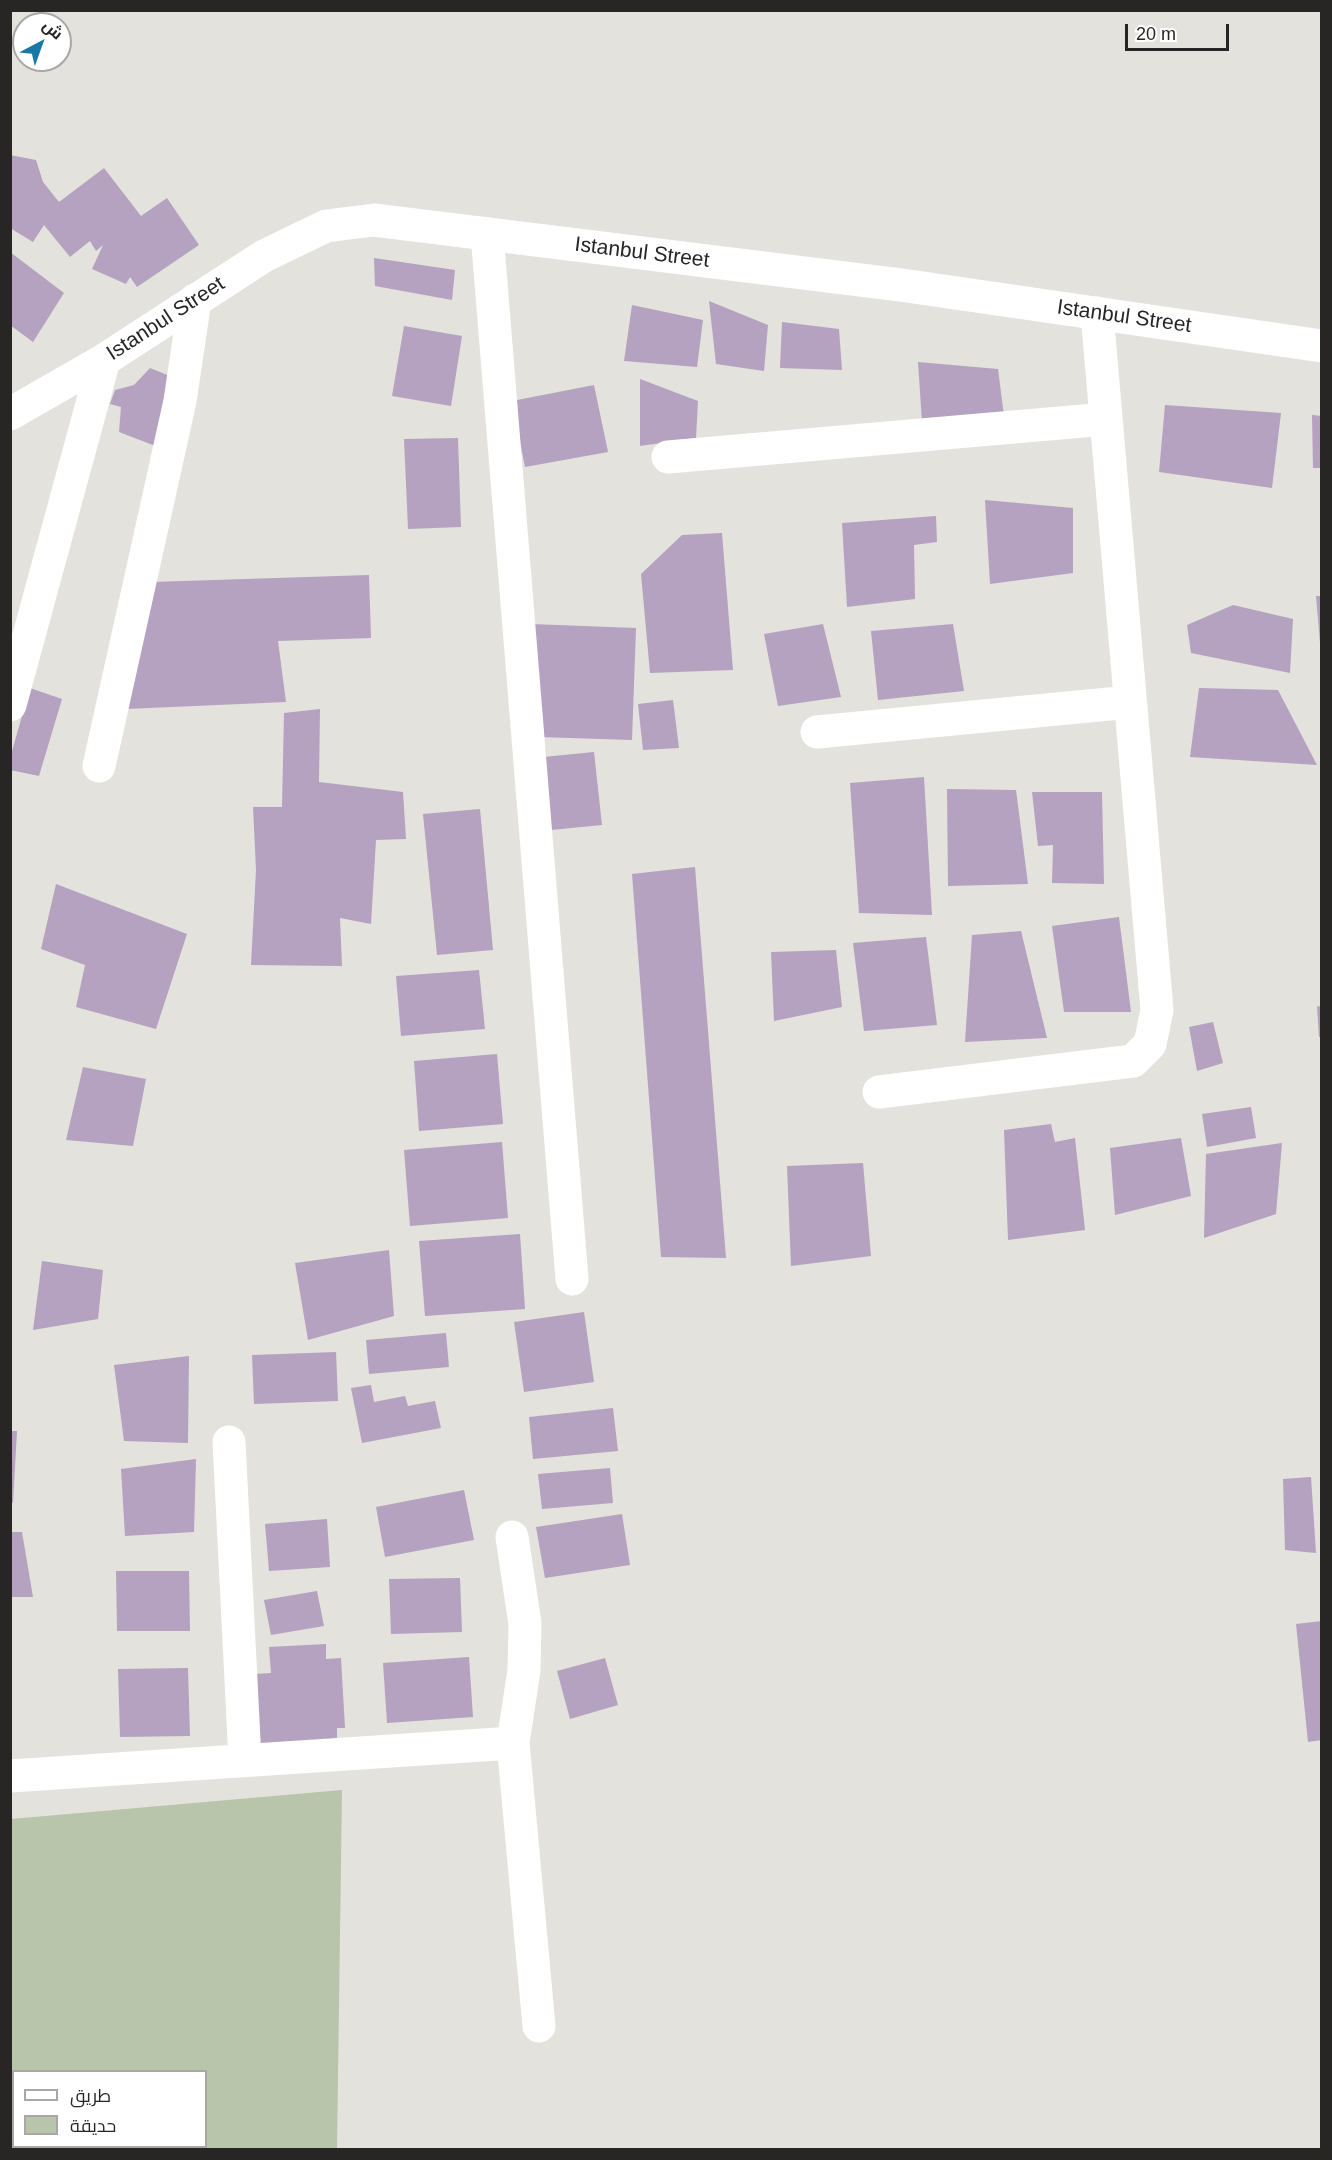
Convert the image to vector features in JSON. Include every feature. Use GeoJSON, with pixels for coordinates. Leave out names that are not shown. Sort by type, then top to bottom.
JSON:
{"type":"FeatureCollection","features":[{"type":"Feature","properties":{"kind":"street","name":"Istanbul Street"},"geometry":{"type":"LineString","coordinates":[[10,414],[104,360],[264,256],[326,226],[374,220],[901,285],[1322,346]]}},
{"type":"Feature","properties":{"kind":"street"},"geometry":{"type":"LineString","coordinates":[[487,234],[572,1279]]}},
{"type":"Feature","properties":{"kind":"street"},"geometry":{"type":"LineString","coordinates":[[99,766],[180,401],[195,300]]}},
{"type":"Feature","properties":{"kind":"street"},"geometry":{"type":"LineString","coordinates":[[879,1092],[1133,1061],[1150,1044],[1157,1010],[1097,313]]}},
{"type":"Feature","properties":{"kind":"street"},"geometry":{"type":"LineString","coordinates":[[10,705],[104,360]]}},
{"type":"Feature","properties":{"kind":"street"},"geometry":{"type":"LineString","coordinates":[[668,457],[1106,419]]}},
{"type":"Feature","properties":{"kind":"street"},"geometry":{"type":"LineString","coordinates":[[817,732],[1130,702]]}},
{"type":"Feature","properties":{"kind":"street"},"geometry":{"type":"LineString","coordinates":[[229,1442],[245,1760]]}},
{"type":"Feature","properties":{"kind":"street"},"geometry":{"type":"LineString","coordinates":[[512,1537],[525,1624],[524,1670],[513,1743],[539,2026]]}},
{"type":"Feature","properties":{"kind":"street"},"geometry":{"type":"LineString","coordinates":[[10,1776],[513,1743]]}},
{"type":"Feature","properties":{"kind":"green space"},"geometry":{"type":"Polygon","coordinates":[[[342,1790],[337,2149],[11,2149],[11,1819],[342,1790]]]}},
{"type":"Feature","properties":{"kind":"building"},"geometry":{"type":"Polygon","coordinates":[[[10,155],[36,160],[43,182],[59,202],[104,168],[141,216],[167,198],[199,245],[137,287],[130,277],[126,284],[92,269],[103,245],[96,251],[90,241],[70,257],[44,225],[33,242],[10,228],[10,155]]]}},
{"type":"Feature","properties":{"kind":"building"},"geometry":{"type":"Polygon","coordinates":[[[10,252],[64,293],[33,342],[10,325],[10,252]]]}},
{"type":"Feature","properties":{"kind":"building"},"geometry":{"type":"Polygon","coordinates":[[[374,258],[455,270],[452,300],[375,286],[374,258]]]}},
{"type":"Feature","properties":{"kind":"building"},"geometry":{"type":"Polygon","coordinates":[[[709,301],[768,325],[764,371],[716,364],[709,301]]]}},
{"type":"Feature","properties":{"kind":"building"},"geometry":{"type":"Polygon","coordinates":[[[632,305],[703,320],[697,367],[624,361],[632,305]]]}},
{"type":"Feature","properties":{"kind":"building"},"geometry":{"type":"Polygon","coordinates":[[[782,322],[839,329],[842,370],[780,368],[782,322]]]}},
{"type":"Feature","properties":{"kind":"building"},"geometry":{"type":"Polygon","coordinates":[[[404,326],[462,336],[451,406],[392,396],[404,326]]]}},
{"type":"Feature","properties":{"kind":"building"},"geometry":{"type":"Polygon","coordinates":[[[918,362],[998,369],[1004,416],[922,422],[918,362]]]}},
{"type":"Feature","properties":{"kind":"building"},"geometry":{"type":"Polygon","coordinates":[[[150,368],[175,378],[158,447],[119,432],[121,407],[110,404],[115,390],[134,385],[150,368]]]}},
{"type":"Feature","properties":{"kind":"building"},"geometry":{"type":"Polygon","coordinates":[[[640,379],[698,401],[696,438],[640,446],[640,379]]]}},
{"type":"Feature","properties":{"kind":"building"},"geometry":{"type":"Polygon","coordinates":[[[594,385],[608,452],[525,467],[512,401],[594,385]]]}},
{"type":"Feature","properties":{"kind":"building"},"geometry":{"type":"Polygon","coordinates":[[[1165,405],[1281,413],[1272,488],[1159,472],[1165,405]]]}},
{"type":"Feature","properties":{"kind":"building"},"geometry":{"type":"Polygon","coordinates":[[[1312,415],[1322,416],[1322,468],[1313,468],[1312,415]]]}},
{"type":"Feature","properties":{"kind":"building"},"geometry":{"type":"Polygon","coordinates":[[[458,438],[461,527],[408,529],[404,439],[458,438]]]}},
{"type":"Feature","properties":{"kind":"building"},"geometry":{"type":"Polygon","coordinates":[[[985,500],[1073,508],[1073,573],[990,584],[985,500]]]}},
{"type":"Feature","properties":{"kind":"building"},"geometry":{"type":"Polygon","coordinates":[[[936,516],[937,542],[914,545],[915,599],[847,607],[842,523],[936,516]]]}},
{"type":"Feature","properties":{"kind":"building"},"geometry":{"type":"Polygon","coordinates":[[[722,533],[733,670],[650,673],[641,574],[682,535],[722,533]]]}},
{"type":"Feature","properties":{"kind":"building"},"geometry":{"type":"Polygon","coordinates":[[[369,575],[371,638],[278,641],[286,702],[126,709],[152,582],[369,575]]]}},
{"type":"Feature","properties":{"kind":"building"},"geometry":{"type":"Polygon","coordinates":[[[1316,596],[1322,596],[1322,643],[1320,643],[1316,596]]]}},
{"type":"Feature","properties":{"kind":"building"},"geometry":{"type":"Polygon","coordinates":[[[1233,605],[1293,619],[1290,673],[1191,653],[1187,625],[1233,605]]]}},
{"type":"Feature","properties":{"kind":"building"},"geometry":{"type":"Polygon","coordinates":[[[531,624],[636,628],[632,740],[539,737],[531,624]]]}},
{"type":"Feature","properties":{"kind":"building"},"geometry":{"type":"Polygon","coordinates":[[[823,624],[841,697],[778,706],[764,634],[823,624]]]}},
{"type":"Feature","properties":{"kind":"building"},"geometry":{"type":"Polygon","coordinates":[[[953,624],[964,691],[878,700],[871,631],[953,624]]]}},
{"type":"Feature","properties":{"kind":"building"},"geometry":{"type":"Polygon","coordinates":[[[30,688],[62,699],[39,776],[10,770],[10,758],[30,688]]]}},
{"type":"Feature","properties":{"kind":"building"},"geometry":{"type":"Polygon","coordinates":[[[1199,688],[1278,690],[1317,765],[1190,757],[1199,688]]]}},
{"type":"Feature","properties":{"kind":"building"},"geometry":{"type":"Polygon","coordinates":[[[673,700],[679,748],[643,750],[638,704],[673,700]]]}},
{"type":"Feature","properties":{"kind":"building"},"geometry":{"type":"Polygon","coordinates":[[[320,709],[319,782],[403,792],[406,839],[376,840],[371,924],[340,918],[342,966],[251,965],[256,870],[253,807],[282,807],[284,713],[320,709]]]}},
{"type":"Feature","properties":{"kind":"building"},"geometry":{"type":"Polygon","coordinates":[[[594,752],[602,825],[551,830],[543,757],[594,752]]]}},
{"type":"Feature","properties":{"kind":"building"},"geometry":{"type":"Polygon","coordinates":[[[924,777],[932,915],[859,913],[850,783],[924,777]]]}},
{"type":"Feature","properties":{"kind":"building"},"geometry":{"type":"Polygon","coordinates":[[[947,789],[1016,790],[1028,884],[948,886],[947,789]]]}},
{"type":"Feature","properties":{"kind":"building"},"geometry":{"type":"Polygon","coordinates":[[[1032,792],[1102,792],[1104,884],[1052,883],[1053,845],[1038,846],[1032,792]]]}},
{"type":"Feature","properties":{"kind":"building"},"geometry":{"type":"Polygon","coordinates":[[[480,809],[493,950],[437,955],[423,814],[480,809]]]}},
{"type":"Feature","properties":{"kind":"building"},"geometry":{"type":"Polygon","coordinates":[[[695,867],[726,1258],[661,1257],[632,874],[695,867]]]}},
{"type":"Feature","properties":{"kind":"building"},"geometry":{"type":"Polygon","coordinates":[[[56,884],[187,934],[156,1029],[76,1007],[85,965],[41,949],[56,884]]]}},
{"type":"Feature","properties":{"kind":"building"},"geometry":{"type":"Polygon","coordinates":[[[1119,917],[1131,1012],[1064,1012],[1052,926],[1119,917]]]}},
{"type":"Feature","properties":{"kind":"building"},"geometry":{"type":"Polygon","coordinates":[[[1021,931],[1047,1038],[965,1042],[972,935],[1021,931]]]}},
{"type":"Feature","properties":{"kind":"building"},"geometry":{"type":"Polygon","coordinates":[[[926,937],[937,1025],[864,1031],[853,943],[926,937]]]}},
{"type":"Feature","properties":{"kind":"building"},"geometry":{"type":"Polygon","coordinates":[[[836,950],[842,1007],[774,1021],[771,952],[836,950]]]}},
{"type":"Feature","properties":{"kind":"building"},"geometry":{"type":"Polygon","coordinates":[[[479,970],[485,1029],[401,1036],[396,976],[479,970]]]}},
{"type":"Feature","properties":{"kind":"building"},"geometry":{"type":"Polygon","coordinates":[[[1317,1006],[1322,1007],[1322,1037],[1319,1037],[1317,1006]]]}},
{"type":"Feature","properties":{"kind":"building"},"geometry":{"type":"Polygon","coordinates":[[[1213,1022],[1223,1063],[1197,1071],[1189,1027],[1213,1022]]]}},
{"type":"Feature","properties":{"kind":"building"},"geometry":{"type":"Polygon","coordinates":[[[497,1054],[503,1124],[419,1131],[414,1061],[497,1054]]]}},
{"type":"Feature","properties":{"kind":"building"},"geometry":{"type":"Polygon","coordinates":[[[83,1067],[146,1079],[133,1146],[66,1140],[83,1067]]]}},
{"type":"Feature","properties":{"kind":"building"},"geometry":{"type":"Polygon","coordinates":[[[1251,1107],[1256,1138],[1207,1147],[1202,1114],[1251,1107]]]}},
{"type":"Feature","properties":{"kind":"building"},"geometry":{"type":"Polygon","coordinates":[[[1051,1124],[1055,1142],[1075,1138],[1085,1230],[1008,1240],[1004,1130],[1051,1124]]]}},
{"type":"Feature","properties":{"kind":"building"},"geometry":{"type":"Polygon","coordinates":[[[1181,1138],[1191,1196],[1115,1215],[1110,1148],[1181,1138]]]}},
{"type":"Feature","properties":{"kind":"building"},"geometry":{"type":"Polygon","coordinates":[[[502,1142],[508,1218],[410,1226],[404,1150],[502,1142]]]}},
{"type":"Feature","properties":{"kind":"building"},"geometry":{"type":"Polygon","coordinates":[[[1282,1143],[1276,1214],[1204,1238],[1206,1154],[1282,1143]]]}},
{"type":"Feature","properties":{"kind":"building"},"geometry":{"type":"Polygon","coordinates":[[[863,1163],[871,1256],[791,1266],[787,1166],[863,1163]]]}},
{"type":"Feature","properties":{"kind":"building"},"geometry":{"type":"Polygon","coordinates":[[[520,1234],[525,1309],[425,1316],[419,1241],[520,1234]]]}},
{"type":"Feature","properties":{"kind":"building"},"geometry":{"type":"Polygon","coordinates":[[[389,1250],[394,1316],[308,1340],[295,1263],[389,1250]]]}},
{"type":"Feature","properties":{"kind":"building"},"geometry":{"type":"Polygon","coordinates":[[[42,1261],[103,1270],[98,1319],[33,1330],[42,1261]]]}},
{"type":"Feature","properties":{"kind":"building"},"geometry":{"type":"Polygon","coordinates":[[[584,1312],[594,1382],[524,1392],[514,1322],[584,1312]]]}},
{"type":"Feature","properties":{"kind":"building"},"geometry":{"type":"Polygon","coordinates":[[[446,1333],[449,1367],[369,1374],[366,1340],[446,1333]]]}},
{"type":"Feature","properties":{"kind":"building"},"geometry":{"type":"Polygon","coordinates":[[[336,1352],[338,1401],[254,1404],[252,1355],[336,1352]]]}},
{"type":"Feature","properties":{"kind":"building"},"geometry":{"type":"Polygon","coordinates":[[[189,1356],[188,1443],[124,1441],[114,1365],[189,1356]]]}},
{"type":"Feature","properties":{"kind":"building"},"geometry":{"type":"Polygon","coordinates":[[[371,1385],[374,1402],[405,1396],[408,1406],[435,1401],[441,1428],[362,1443],[351,1388],[371,1385]]]}},
{"type":"Feature","properties":{"kind":"building"},"geometry":{"type":"Polygon","coordinates":[[[613,1408],[618,1451],[533,1459],[529,1417],[613,1408]]]}},
{"type":"Feature","properties":{"kind":"building"},"geometry":{"type":"Polygon","coordinates":[[[10,1431],[17,1431],[13,1503],[10,1502],[10,1431]]]}},
{"type":"Feature","properties":{"kind":"building"},"geometry":{"type":"Polygon","coordinates":[[[196,1459],[194,1532],[125,1536],[121,1469],[196,1459]]]}},
{"type":"Feature","properties":{"kind":"building"},"geometry":{"type":"Polygon","coordinates":[[[610,1468],[613,1503],[542,1509],[538,1474],[610,1468]]]}},
{"type":"Feature","properties":{"kind":"building"},"geometry":{"type":"Polygon","coordinates":[[[1311,1477],[1316,1553],[1285,1550],[1283,1479],[1311,1477]]]}},
{"type":"Feature","properties":{"kind":"building"},"geometry":{"type":"Polygon","coordinates":[[[464,1490],[474,1540],[385,1557],[376,1507],[464,1490]]]}},
{"type":"Feature","properties":{"kind":"building"},"geometry":{"type":"Polygon","coordinates":[[[622,1514],[630,1565],[545,1578],[536,1527],[622,1514]]]}},
{"type":"Feature","properties":{"kind":"building"},"geometry":{"type":"Polygon","coordinates":[[[327,1519],[330,1567],[269,1571],[265,1524],[327,1519]]]}},
{"type":"Feature","properties":{"kind":"building"},"geometry":{"type":"Polygon","coordinates":[[[10,1532],[22,1532],[33,1597],[10,1597],[10,1532]]]}},
{"type":"Feature","properties":{"kind":"building"},"geometry":{"type":"Polygon","coordinates":[[[116,1571],[189,1571],[190,1631],[117,1631],[116,1571]]]}},
{"type":"Feature","properties":{"kind":"building"},"geometry":{"type":"Polygon","coordinates":[[[460,1578],[462,1632],[391,1634],[389,1579],[460,1578]]]}},
{"type":"Feature","properties":{"kind":"building"},"geometry":{"type":"Polygon","coordinates":[[[317,1591],[324,1626],[271,1635],[264,1600],[317,1591]]]}},
{"type":"Feature","properties":{"kind":"building"},"geometry":{"type":"Polygon","coordinates":[[[1322,1621],[1322,1740],[1308,1742],[1296,1624],[1322,1621]]]}},
{"type":"Feature","properties":{"kind":"building"},"geometry":{"type":"Polygon","coordinates":[[[326,1644],[326,1659],[341,1658],[345,1728],[337,1728],[337,1739],[259,1744],[254,1674],[271,1673],[269,1647],[326,1644]]]}},
{"type":"Feature","properties":{"kind":"building"},"geometry":{"type":"Polygon","coordinates":[[[469,1657],[473,1717],[387,1723],[383,1663],[469,1657]]]}},
{"type":"Feature","properties":{"kind":"building"},"geometry":{"type":"Polygon","coordinates":[[[605,1658],[618,1705],[570,1719],[557,1671],[605,1658]]]}},
{"type":"Feature","properties":{"kind":"building"},"geometry":{"type":"Polygon","coordinates":[[[188,1668],[190,1736],[120,1737],[118,1669],[188,1668]]]}}]}
